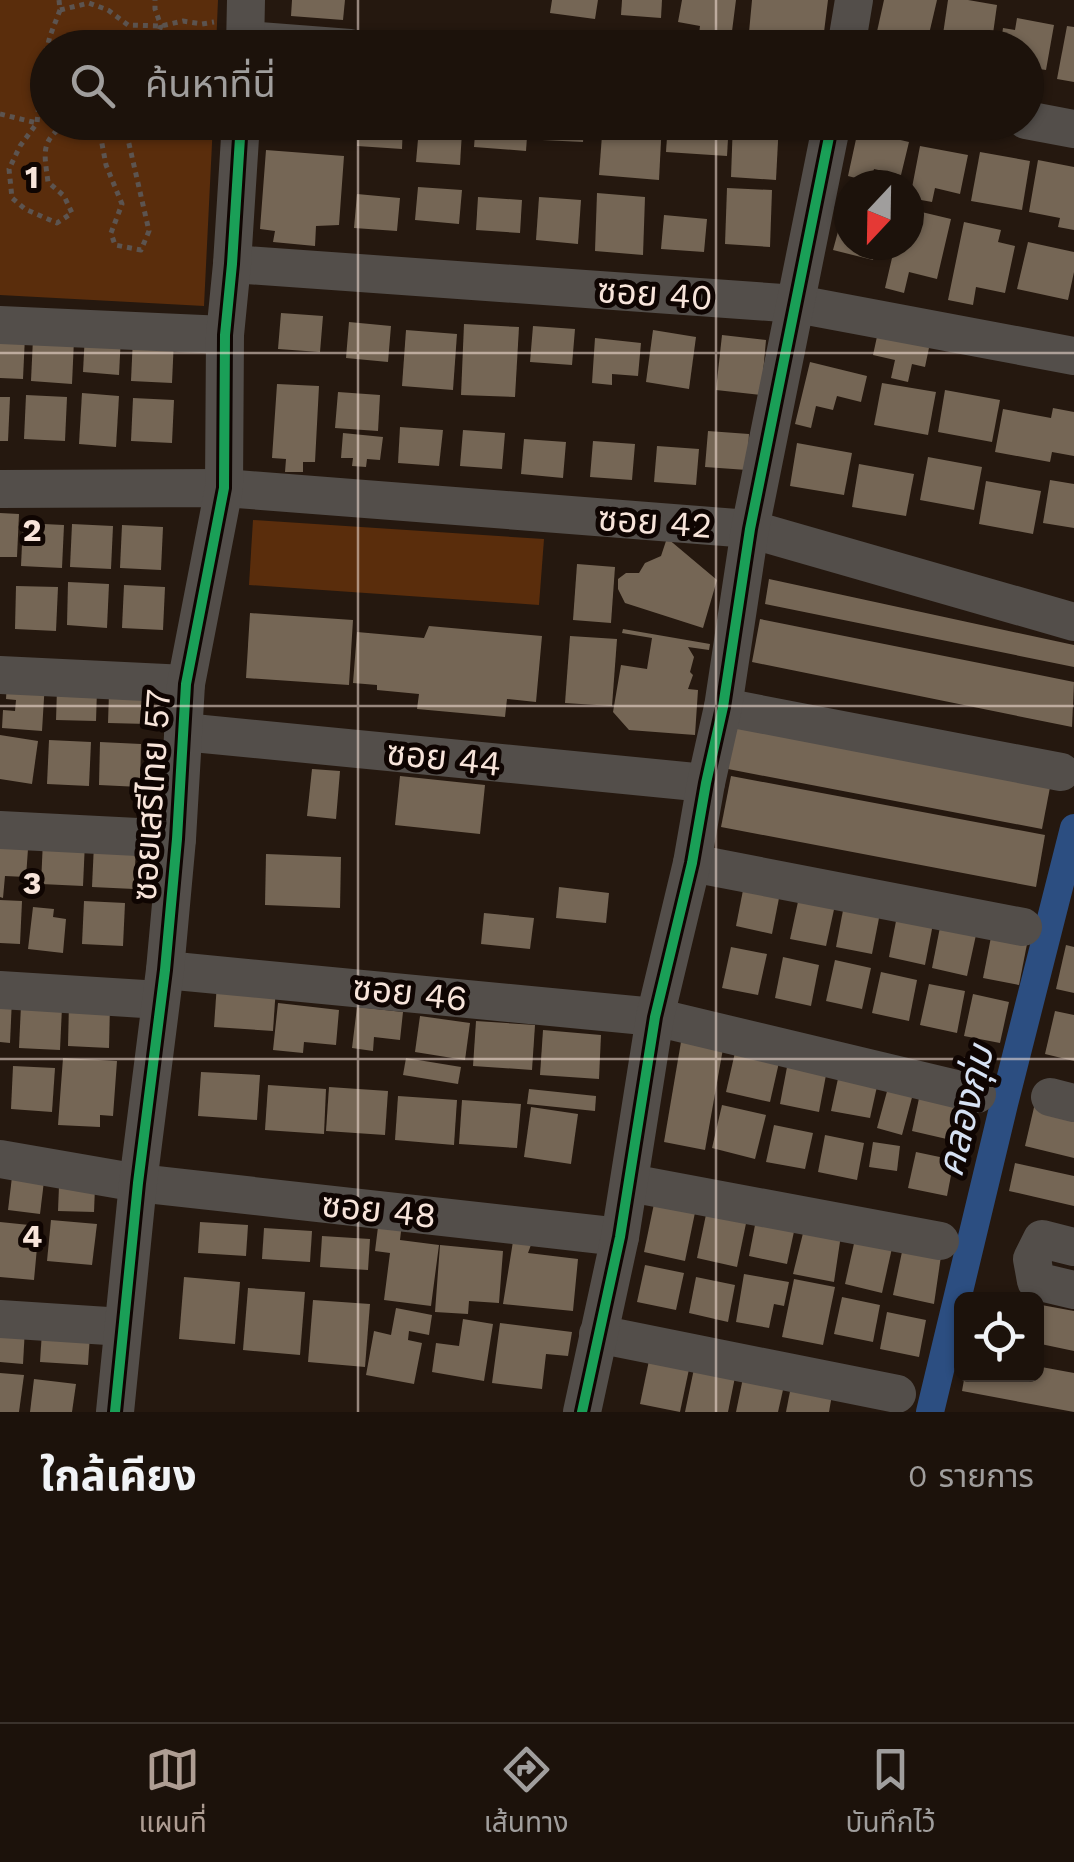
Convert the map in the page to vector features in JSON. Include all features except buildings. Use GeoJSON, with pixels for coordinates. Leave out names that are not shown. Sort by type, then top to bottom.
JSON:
{"type":"FeatureCollection","features":[{"type":"Feature","properties":{"kind":"street"},"geometry":{"type":"LineString","coordinates":[[849,30],[854,0]]}},
{"type":"Feature","properties":{"kind":"street"},"geometry":{"type":"LineString","coordinates":[[1044,123],[1074,129]]}},
{"type":"Feature","properties":{"kind":"street","name":"ซอยเสรีไทย 57"},"geometry":{"type":"LineString","coordinates":[[125,1411],[123,1327],[163,985],[186,684],[224,488],[224,335],[240,140]]}},
{"type":"Feature","properties":{"kind":"street"},"geometry":{"type":"LineString","coordinates":[[582,1412],[630,1183],[655,1017],[692,863],[723,706],[750,529],[829,140]]}},
{"type":"Feature","properties":{"kind":"street","name":"ซอย 40"},"geometry":{"type":"LineString","coordinates":[[232,264],[797,304],[1074,356]]}},
{"type":"Feature","properties":{"kind":"street"},"geometry":{"type":"LineString","coordinates":[[0,324],[224,335]]}},
{"type":"Feature","properties":{"kind":"street","name":"ซอย 42"},"geometry":{"type":"LineString","coordinates":[[0,490],[224,488],[750,529],[1074,622]]}},
{"type":"Feature","properties":{"kind":"street"},"geometry":{"type":"LineString","coordinates":[[0,675],[186,684]]}},
{"type":"Feature","properties":{"kind":"street"},"geometry":{"type":"LineString","coordinates":[[723,706],[1061,772]]}},
{"type":"Feature","properties":{"kind":"street","name":"ซอย 44"},"geometry":{"type":"LineString","coordinates":[[182,732],[706,783]]}},
{"type":"Feature","properties":{"kind":"street"},"geometry":{"type":"LineString","coordinates":[[0,830],[177,838]]}},
{"type":"Feature","properties":{"kind":"street"},"geometry":{"type":"LineString","coordinates":[[692,863],[1023,928]]}},
{"type":"Feature","properties":{"kind":"street","name":"ซอย 46"},"geometry":{"type":"LineString","coordinates":[[0,990],[163,985],[655,1017],[977,1094]]}},
{"type":"Feature","properties":{"kind":"street","name":"ซอย 48"},"geometry":{"type":"LineString","coordinates":[[0,1159],[138,1183],[620,1237]]}},
{"type":"Feature","properties":{"kind":"street"},"geometry":{"type":"LineString","coordinates":[[630,1183],[940,1242]]}},
{"type":"Feature","properties":{"kind":"street"},"geometry":{"type":"LineString","coordinates":[[1074,1247],[1042,1239],[1032,1259],[1036,1281],[1074,1290]]}},
{"type":"Feature","properties":{"kind":"street"},"geometry":{"type":"LineString","coordinates":[[0,1319],[123,1327]]}},
{"type":"Feature","properties":{"kind":"street"},"geometry":{"type":"LineString","coordinates":[[598,1334],[897,1394]]}},
{"type":"Feature","properties":{"kind":"path"},"geometry":{"type":"LineString","coordinates":[[52,30],[60,10],[59,0]]}},
{"type":"Feature","properties":{"kind":"path"},"geometry":{"type":"LineString","coordinates":[[155,0],[159,30]]}},
{"type":"Feature","properties":{"kind":"path"},"geometry":{"type":"LineString","coordinates":[[60,10],[89,2],[128,24],[245,25]]}},
{"type":"Feature","properties":{"kind":"path"},"geometry":{"type":"LineString","coordinates":[[0,114],[30,121]]}},
{"type":"Feature","properties":{"kind":"path"},"geometry":{"type":"LineString","coordinates":[[30,132],[9,169],[12,198],[25,209],[57,222],[72,213],[64,196],[48,182],[44,152],[49,140]]}},
{"type":"Feature","properties":{"kind":"path"},"geometry":{"type":"LineString","coordinates":[[101,140],[106,165],[122,204],[111,232],[116,245],[141,250],[149,231],[128,140]]}},
{"type":"Feature","properties":{"kind":"shaded area"},"geometry":{"type":"Polygon","coordinates":[[[0,0],[218,0],[217,30],[30,30],[30,140],[212,140],[204,306],[0,295],[0,0]]]}},
{"type":"Feature","properties":{"kind":"shaded area"},"geometry":{"type":"Polygon","coordinates":[[[253,520],[544,539],[539,605],[249,585],[253,520]]]}},
{"type":"Feature","properties":{"kind":"waterway","name":"คลองกุ่ม"},"geometry":{"type":"LineString","coordinates":[[930,1412],[1074,828]]}},
{"type":"Feature","properties":{"kind":"cycle path"},"geometry":{"type":"LineString","coordinates":[[115,1412],[165,970],[186,684],[224,488],[225,335],[240,140]]}},
{"type":"Feature","properties":{"kind":"cycle path"},"geometry":{"type":"LineString","coordinates":[[582,1412],[620,1237],[655,1017],[692,863],[723,707],[750,529],[828,140]]}}]}
